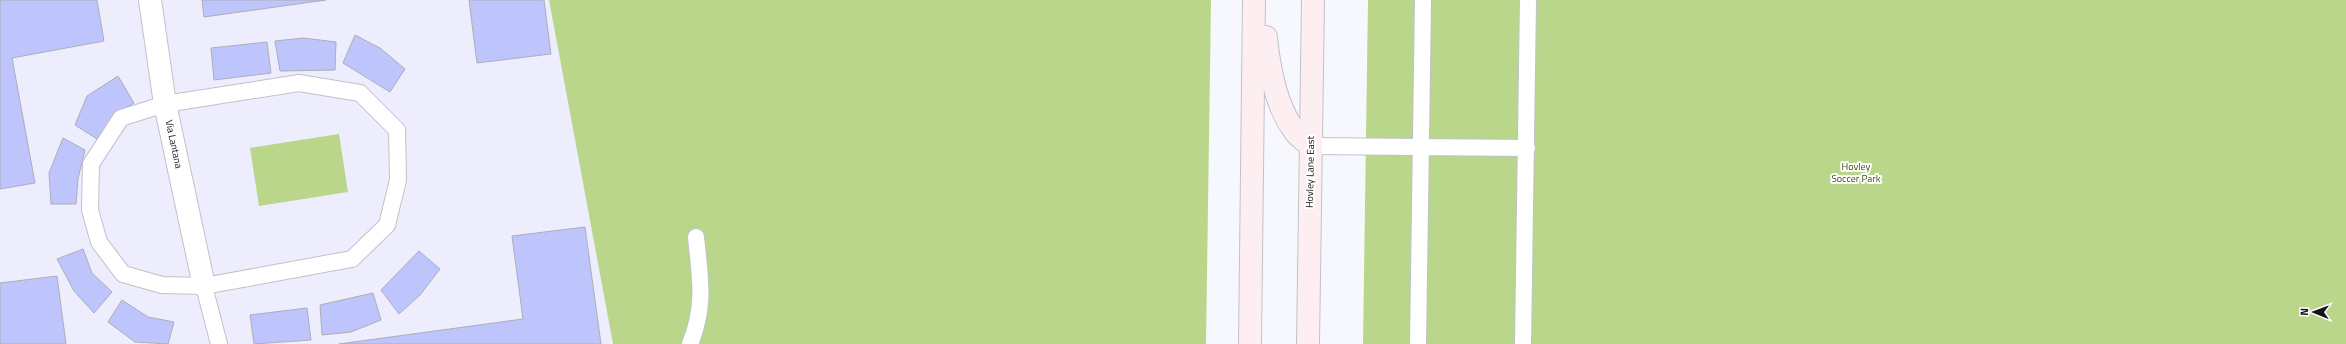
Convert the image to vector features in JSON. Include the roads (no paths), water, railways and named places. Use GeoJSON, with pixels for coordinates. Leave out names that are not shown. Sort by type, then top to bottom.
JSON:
{"type":"FeatureCollection","features":[{"type":"Feature","properties":{"kind":"street","name":"Via Lantana"},"geometry":{"type":"LineString","coordinates":[[150,0],[165,104],[204,286]]}},
{"type":"Feature","properties":{"kind":"street"},"geometry":{"type":"LineString","coordinates":[[1250,344],[1254,0]]}},
{"type":"Feature","properties":{"kind":"street"},"geometry":{"type":"LineString","coordinates":[[1263,0],[1268,66],[1283,112],[1293,130],[1311,146]]}},
{"type":"Feature","properties":{"kind":"street","name":"Hovley Lane East"},"geometry":{"type":"LineString","coordinates":[[1308,344],[1312,0]]}},
{"type":"Feature","properties":{"kind":"lane"},"geometry":{"type":"LineString","coordinates":[[1418,344],[1423,0]]}},
{"type":"Feature","properties":{"kind":"lane"},"geometry":{"type":"LineString","coordinates":[[1523,344],[1528,0]]}},
{"type":"Feature","properties":{"kind":"lane"},"geometry":{"type":"LineString","coordinates":[[299,83],[360,93],[397,130],[398,180],[387,224],[352,259],[204,286],[162,285],[122,274],[99,242],[90,210],[91,164],[121,118],[165,104],[299,83]]}},
{"type":"Feature","properties":{"kind":"lane"},"geometry":{"type":"LineString","coordinates":[[1311,146],[1527,148]]}},
{"type":"Feature","properties":{"kind":"lane"},"geometry":{"type":"LineString","coordinates":[[690,344],[699,322],[702,291],[696,237]]}},
{"type":"Feature","properties":{"kind":"lane"},"geometry":{"type":"LineString","coordinates":[[204,286],[219,344]]}},
{"type":"Feature","properties":{"kind":"park label","name":"Hovley Soccer Park"},"geometry":{"type":"Point","coordinates":[1856,172]}}]}
